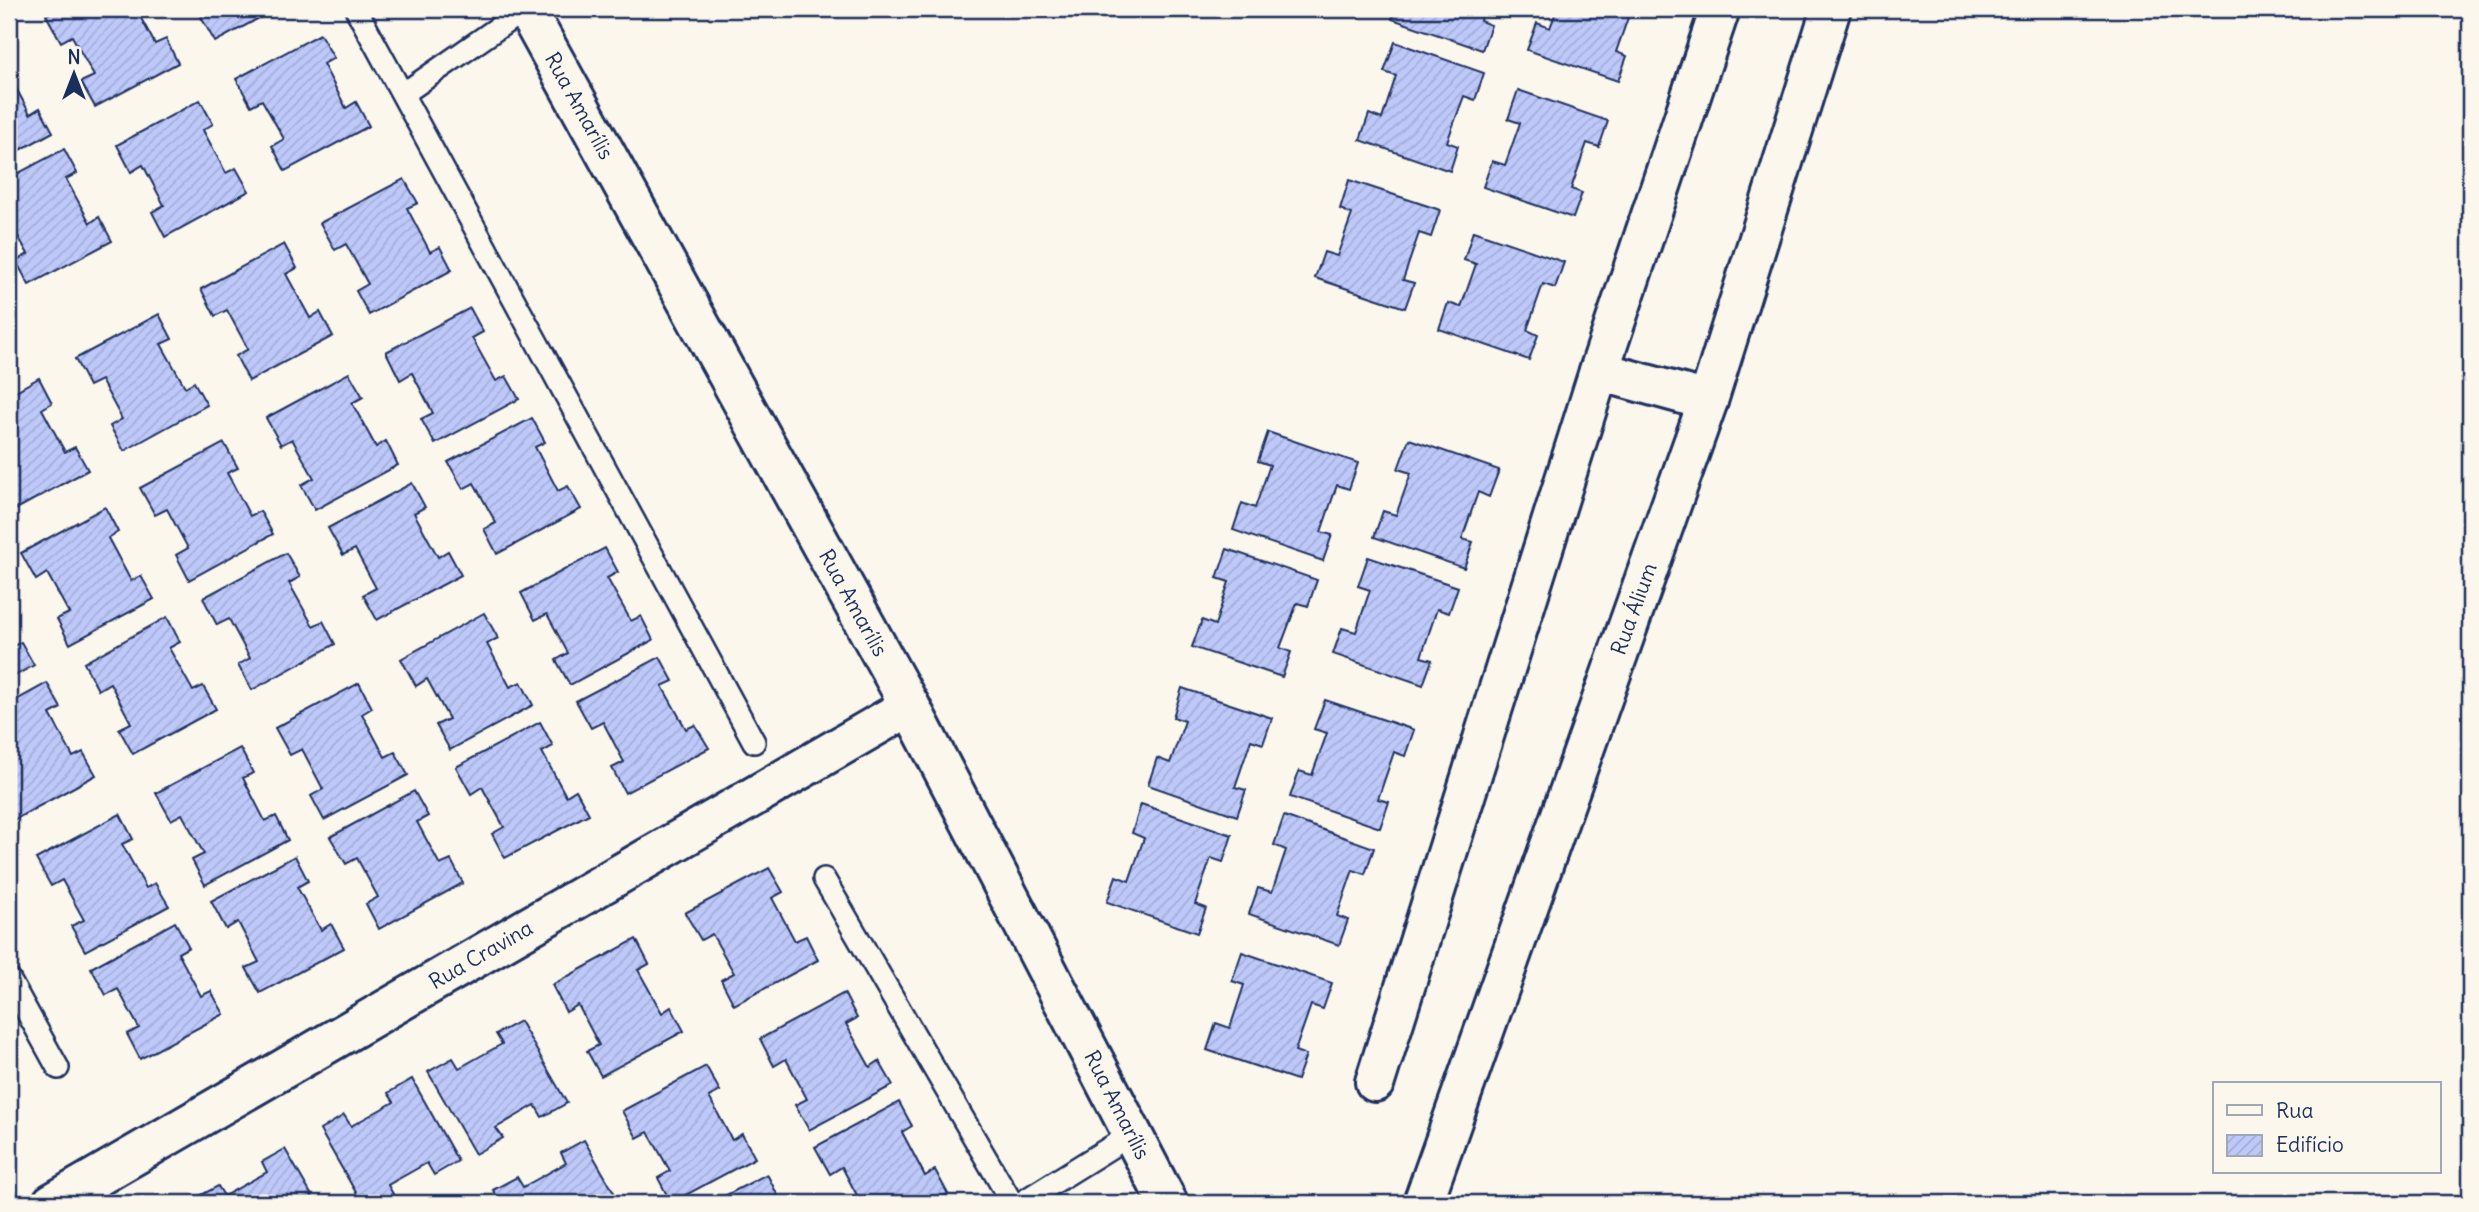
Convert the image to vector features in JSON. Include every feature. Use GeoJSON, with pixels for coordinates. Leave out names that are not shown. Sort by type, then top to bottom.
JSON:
{"type":"FeatureCollection","features":[{"type":"Feature","properties":{"kind":"street","name":"Rua Amarílis"},"geometry":{"type":"LineString","coordinates":[[526,9],[910,706],[1168,1203]]}},
{"type":"Feature","properties":{"kind":"street"},"geometry":{"type":"LineString","coordinates":[[1375,1082],[1599,371],[1720,9]]}},
{"type":"Feature","properties":{"kind":"street","name":"Rua Álium"},"geometry":{"type":"LineString","coordinates":[[1423,1203],[1708,401],[1831,9]]}},
{"type":"Feature","properties":{"kind":"street"},"geometry":{"type":"LineString","coordinates":[[1599,371],[1708,401]]}},
{"type":"Feature","properties":{"kind":"street","name":"Rua Cravina"},"geometry":{"type":"LineString","coordinates":[[52,1203],[910,706]]}},
{"type":"Feature","properties":{"kind":"lane"},"geometry":{"type":"LineString","coordinates":[[356,9],[754,741]]}},
{"type":"Feature","properties":{"kind":"lane"},"geometry":{"type":"LineString","coordinates":[[403,94],[526,9]]}},
{"type":"Feature","properties":{"kind":"lane"},"geometry":{"type":"LineString","coordinates":[[824,879],[1012,1203]]}},
{"type":"Feature","properties":{"kind":"lane"},"geometry":{"type":"LineString","coordinates":[[9,979],[58,1068]]}},
{"type":"Feature","properties":{"kind":"lane"},"geometry":{"type":"LineString","coordinates":[[1021,1203],[1132,1134]]}},
{"type":"Feature","properties":{"kind":"building"},"geometry":{"type":"Polygon","coordinates":[[[58,9],[136,9],[155,44],[166,39],[178,63],[95,107],[81,82],[94,76],[72,36],[61,42],[46,15],[58,9]]]}},
{"type":"Feature","properties":{"kind":"building"},"geometry":{"type":"Polygon","coordinates":[[[213,9],[276,9],[215,42],[201,17],[213,9]]]}},
{"type":"Feature","properties":{"kind":"building"},"geometry":{"type":"Polygon","coordinates":[[[1396,9],[1484,9],[1480,21],[1491,25],[1482,50],[1392,19],[1396,9]]]}},
{"type":"Feature","properties":{"kind":"building"},"geometry":{"type":"Polygon","coordinates":[[[1557,9],[1631,9],[1616,52],[1627,56],[1618,81],[1527,50],[1537,23],[1550,28],[1557,9]]]}},
{"type":"Feature","properties":{"kind":"building"},"geometry":{"type":"Polygon","coordinates":[[[320,34],[334,58],[323,64],[346,108],[356,102],[369,126],[285,171],[272,146],[284,139],[262,100],[251,106],[236,79],[320,34]]]}},
{"type":"Feature","properties":{"kind":"building"},"geometry":{"type":"Polygon","coordinates":[[[1395,42],[1484,73],[1475,100],[1464,96],[1447,142],[1458,146],[1450,171],[1360,140],[1369,114],[1382,119],[1396,76],[1384,72],[1395,42]]]}},
{"type":"Feature","properties":{"kind":"building"},"geometry":{"type":"Polygon","coordinates":[[[9,75],[30,114],[40,108],[53,132],[9,156],[9,75]]]}},
{"type":"Feature","properties":{"kind":"building"},"geometry":{"type":"Polygon","coordinates":[[[1518,90],[1608,121],[1599,147],[1587,143],[1571,189],[1582,193],[1573,218],[1483,187],[1492,161],[1505,165],[1520,123],[1508,119],[1518,90]]]}},
{"type":"Feature","properties":{"kind":"building"},"geometry":{"type":"Polygon","coordinates":[[[200,100],[213,124],[203,130],[226,173],[236,168],[249,191],[165,237],[152,212],[164,205],[143,165],[131,172],[117,145],[200,100]]]}},
{"type":"Feature","properties":{"kind":"building"},"geometry":{"type":"Polygon","coordinates":[[[64,149],[77,173],[66,179],[90,223],[99,217],[112,241],[29,285],[16,261],[28,254],[9,220],[9,178],[64,149]]]}},
{"type":"Feature","properties":{"kind":"building"},"geometry":{"type":"Polygon","coordinates":[[[404,179],[418,203],[407,208],[430,252],[440,247],[452,270],[369,315],[356,291],[368,284],[346,244],[335,250],[320,223],[404,179]]]}},
{"type":"Feature","properties":{"kind":"building"},"geometry":{"type":"Polygon","coordinates":[[[1349,180],[1440,210],[1431,237],[1419,233],[1403,280],[1414,283],[1405,308],[1315,278],[1324,252],[1337,256],[1352,214],[1340,209],[1349,180]]]}},
{"type":"Feature","properties":{"kind":"building"},"geometry":{"type":"Polygon","coordinates":[[[1473,231],[1564,262],[1555,288],[1543,284],[1527,330],[1538,335],[1529,360],[1439,329],[1448,303],[1461,307],[1476,264],[1464,260],[1473,231]]]}},
{"type":"Feature","properties":{"kind":"building"},"geometry":{"type":"Polygon","coordinates":[[[284,244],[297,268],[286,274],[310,318],[320,312],[333,336],[249,381],[236,356],[248,349],[227,310],[215,316],[201,289],[284,244]]]}},
{"type":"Feature","properties":{"kind":"building"},"geometry":{"type":"Polygon","coordinates":[[[470,308],[483,332],[472,338],[496,381],[506,376],[519,399],[435,444],[421,419],[433,413],[412,373],[400,380],[386,352],[470,308]]]}},
{"type":"Feature","properties":{"kind":"building"},"geometry":{"type":"Polygon","coordinates":[[[159,314],[172,339],[161,344],[185,387],[194,382],[207,405],[124,451],[110,426],[122,419],[101,380],[89,386],[75,359],[159,314]]]}},
{"type":"Feature","properties":{"kind":"building"},"geometry":{"type":"Polygon","coordinates":[[[349,373],[363,397],[352,403],[376,447],[386,441],[398,465],[315,510],[301,485],[314,478],[292,439],[281,445],[266,418],[349,373]]]}},
{"type":"Feature","properties":{"kind":"building"},"geometry":{"type":"Polygon","coordinates":[[[39,378],[52,403],[42,409],[65,452],[75,447],[88,470],[9,513],[9,395],[39,378]]]}},
{"type":"Feature","properties":{"kind":"building"},"geometry":{"type":"Polygon","coordinates":[[[532,418],[545,442],[535,447],[558,491],[568,486],[581,509],[497,554],[484,529],[496,523],[474,483],[463,489],[448,462],[532,418]]]}},
{"type":"Feature","properties":{"kind":"building"},"geometry":{"type":"Polygon","coordinates":[[[1268,432],[1358,463],[1349,489],[1337,485],[1321,532],[1332,535],[1323,561],[1233,530],[1242,503],[1255,508],[1270,465],[1258,461],[1268,432]]]}},
{"type":"Feature","properties":{"kind":"building"},"geometry":{"type":"Polygon","coordinates":[[[1409,439],[1499,470],[1489,497],[1478,492],[1462,539],[1473,542],[1464,568],[1374,537],[1383,511],[1396,515],[1411,473],[1398,469],[1409,439]]]}},
{"type":"Feature","properties":{"kind":"building"},"geometry":{"type":"Polygon","coordinates":[[[224,443],[238,468],[227,473],[250,516],[260,511],[273,534],[189,580],[176,555],[188,548],[167,509],[155,515],[140,488],[224,443]]]}},
{"type":"Feature","properties":{"kind":"building"},"geometry":{"type":"Polygon","coordinates":[[[412,483],[425,507],[414,513],[438,557],[448,551],[461,575],[377,620],[363,595],[376,588],[355,549],[343,555],[328,528],[412,483]]]}},
{"type":"Feature","properties":{"kind":"building"},"geometry":{"type":"Polygon","coordinates":[[[105,507],[118,532],[108,538],[131,581],[141,576],[154,599],[70,644],[57,619],[69,613],[47,573],[36,580],[21,553],[105,507]]]}},
{"type":"Feature","properties":{"kind":"building"},"geometry":{"type":"Polygon","coordinates":[[[605,548],[618,572],[607,578],[631,621],[641,616],[653,640],[570,685],[556,660],[568,653],[547,614],[535,620],[521,593],[605,548]]]}},
{"type":"Feature","properties":{"kind":"building"},"geometry":{"type":"Polygon","coordinates":[[[1227,549],[1317,580],[1308,606],[1297,603],[1280,648],[1291,652],[1282,677],[1192,647],[1202,620],[1215,625],[1229,582],[1217,578],[1227,549]]]}},
{"type":"Feature","properties":{"kind":"building"},"geometry":{"type":"Polygon","coordinates":[[[286,553],[300,577],[289,583],[313,626],[323,621],[335,644],[252,690],[238,665],[250,658],[229,619],[217,625],[203,598],[286,553]]]}},
{"type":"Feature","properties":{"kind":"building"},"geometry":{"type":"Polygon","coordinates":[[[1368,557],[1458,587],[1449,613],[1437,609],[1421,657],[1432,660],[1423,685],[1333,654],[1342,628],[1356,632],[1370,590],[1358,586],[1368,557]]]}},
{"type":"Feature","properties":{"kind":"building"},"geometry":{"type":"Polygon","coordinates":[[[484,613],[498,638],[487,644],[510,687],[521,682],[533,705],[450,750],[436,725],[449,719],[427,679],[416,686],[401,659],[484,613]]]}},
{"type":"Feature","properties":{"kind":"building"},"geometry":{"type":"Polygon","coordinates":[[[167,617],[180,642],[169,648],[193,691],[203,686],[216,709],[133,754],[119,729],[131,723],[110,683],[98,690],[84,663],[167,617]]]}},
{"type":"Feature","properties":{"kind":"building"},"geometry":{"type":"Polygon","coordinates":[[[21,642],[34,665],[9,679],[9,643],[11,647],[21,642]]]}},
{"type":"Feature","properties":{"kind":"building"},"geometry":{"type":"Polygon","coordinates":[[[660,657],[673,681],[662,686],[686,729],[695,725],[709,748],[625,793],[612,768],[624,762],[603,722],[591,728],[576,701],[660,657]]]}},
{"type":"Feature","properties":{"kind":"building"},"geometry":{"type":"Polygon","coordinates":[[[47,683],[61,708],[50,714],[73,757],[83,752],[96,775],[12,821],[9,814],[9,704],[47,683]]]}},
{"type":"Feature","properties":{"kind":"building"},"geometry":{"type":"Polygon","coordinates":[[[359,683],[372,708],[362,714],[385,757],[395,752],[408,775],[324,820],[311,796],[323,789],[302,749],[290,755],[275,728],[359,683]]]}},
{"type":"Feature","properties":{"kind":"building"},"geometry":{"type":"Polygon","coordinates":[[[1182,688],[1272,718],[1263,744],[1251,740],[1235,787],[1246,790],[1237,816],[1148,785],[1157,758],[1170,763],[1185,721],[1173,717],[1182,688]]]}},
{"type":"Feature","properties":{"kind":"building"},"geometry":{"type":"Polygon","coordinates":[[[1325,700],[1414,730],[1405,756],[1394,752],[1378,799],[1389,802],[1380,828],[1290,797],[1299,771],[1312,775],[1327,733],[1314,729],[1325,700]]]}},
{"type":"Feature","properties":{"kind":"building"},"geometry":{"type":"Polygon","coordinates":[[[540,722],[553,746],[542,752],[566,796],[576,790],[589,814],[505,858],[492,834],[504,827],[482,787],[471,794],[456,767],[540,722]]]}},
{"type":"Feature","properties":{"kind":"building"},"geometry":{"type":"Polygon","coordinates":[[[240,748],[253,773],[243,778],[265,821],[276,816],[288,840],[205,885],[192,860],[204,854],[182,814],[171,820],[156,793],[240,748]]]}},
{"type":"Feature","properties":{"kind":"building"},"geometry":{"type":"Polygon","coordinates":[[[414,791],[428,816],[417,822],[440,865],[451,860],[463,883],[379,929],[366,904],[378,897],[357,858],[346,864],[330,837],[414,791]]]}},
{"type":"Feature","properties":{"kind":"building"},"geometry":{"type":"Polygon","coordinates":[[[1141,804],[1232,835],[1223,862],[1211,858],[1195,904],[1206,908],[1197,933],[1107,902],[1116,876],[1129,881],[1144,838],[1132,833],[1141,804]]]}},
{"type":"Feature","properties":{"kind":"building"},"geometry":{"type":"Polygon","coordinates":[[[120,814],[133,839],[122,844],[146,888],[155,883],[169,906],[85,951],[71,926],[84,920],[62,880],[51,886],[36,859],[120,814]]]}},
{"type":"Feature","properties":{"kind":"building"},"geometry":{"type":"Polygon","coordinates":[[[1284,816],[1374,848],[1365,874],[1353,870],[1337,916],[1348,920],[1339,945],[1249,914],[1258,888],[1272,892],[1286,850],[1274,845],[1284,816]]]}},
{"type":"Feature","properties":{"kind":"building"},"geometry":{"type":"Polygon","coordinates":[[[295,856],[308,881],[297,887],[321,930],[331,924],[344,948],[260,993],[246,968],[259,962],[238,922],[226,929],[211,901],[295,856]]]}},
{"type":"Feature","properties":{"kind":"building"},"geometry":{"type":"Polygon","coordinates":[[[769,868],[783,892],[772,898],[795,941],[806,936],[818,960],[734,1005],[721,980],[734,973],[712,934],[701,940],[685,913],[769,868]]]}},
{"type":"Feature","properties":{"kind":"building"},"geometry":{"type":"Polygon","coordinates":[[[175,922],[189,947],[178,953],[201,996],[211,991],[224,1014],[140,1059],[127,1034],[139,1028],[118,989],[106,995],[91,968],[175,922]]]}},
{"type":"Feature","properties":{"kind":"building"},"geometry":{"type":"Polygon","coordinates":[[[636,939],[649,964],[638,970],[662,1013],[671,1007],[684,1031],[601,1076],[587,1051],[599,1045],[578,1005],[566,1012],[552,985],[636,939]]]}},
{"type":"Feature","properties":{"kind":"building"},"geometry":{"type":"Polygon","coordinates":[[[1242,952],[1332,983],[1323,1009],[1311,1005],[1295,1051],[1306,1055],[1297,1080],[1207,1050],[1216,1023],[1230,1028],[1244,985],[1232,981],[1242,952]]]}},
{"type":"Feature","properties":{"kind":"building"},"geometry":{"type":"Polygon","coordinates":[[[844,993],[857,1018],[846,1024],[870,1067],[879,1061],[893,1085],[809,1130],[795,1105],[807,1099],[786,1059],[774,1066],[760,1039],[844,993]]]}},
{"type":"Feature","properties":{"kind":"building"},"geometry":{"type":"Polygon","coordinates":[[[520,1021],[567,1103],[542,1117],[535,1105],[496,1128],[503,1138],[475,1154],[428,1072],[453,1058],[459,1068],[502,1044],[496,1034],[520,1021]]]}},
{"type":"Feature","properties":{"kind":"building"},"geometry":{"type":"Polygon","coordinates":[[[706,1066],[720,1091],[709,1097],[732,1140],[742,1134],[755,1158],[671,1203],[658,1178],[670,1171],[648,1132],[637,1138],[622,1111],[706,1066]]]}},
{"type":"Feature","properties":{"kind":"building"},"geometry":{"type":"Polygon","coordinates":[[[412,1079],[458,1161],[434,1175],[427,1163],[388,1185],[394,1196],[382,1203],[362,1203],[320,1130],[344,1115],[351,1126],[394,1102],[388,1093],[412,1079]]]}},
{"type":"Feature","properties":{"kind":"building"},"geometry":{"type":"Polygon","coordinates":[[[899,1102],[912,1126],[902,1132],[925,1176],[935,1170],[948,1194],[930,1203],[861,1203],[842,1167],[830,1174],[815,1147],[899,1102]]]}},
{"type":"Feature","properties":{"kind":"building"},"geometry":{"type":"Polygon","coordinates":[[[584,1140],[620,1203],[501,1203],[493,1190],[517,1177],[523,1187],[566,1163],[561,1153],[584,1140]]]}},
{"type":"Feature","properties":{"kind":"building"},"geometry":{"type":"Polygon","coordinates":[[[285,1149],[316,1203],[196,1203],[194,1199],[218,1186],[224,1196],[267,1172],[262,1162],[285,1149]]]}},
{"type":"Feature","properties":{"kind":"building"},"geometry":{"type":"Polygon","coordinates":[[[767,1174],[779,1198],[769,1203],[711,1203],[767,1174]]]}}]}
